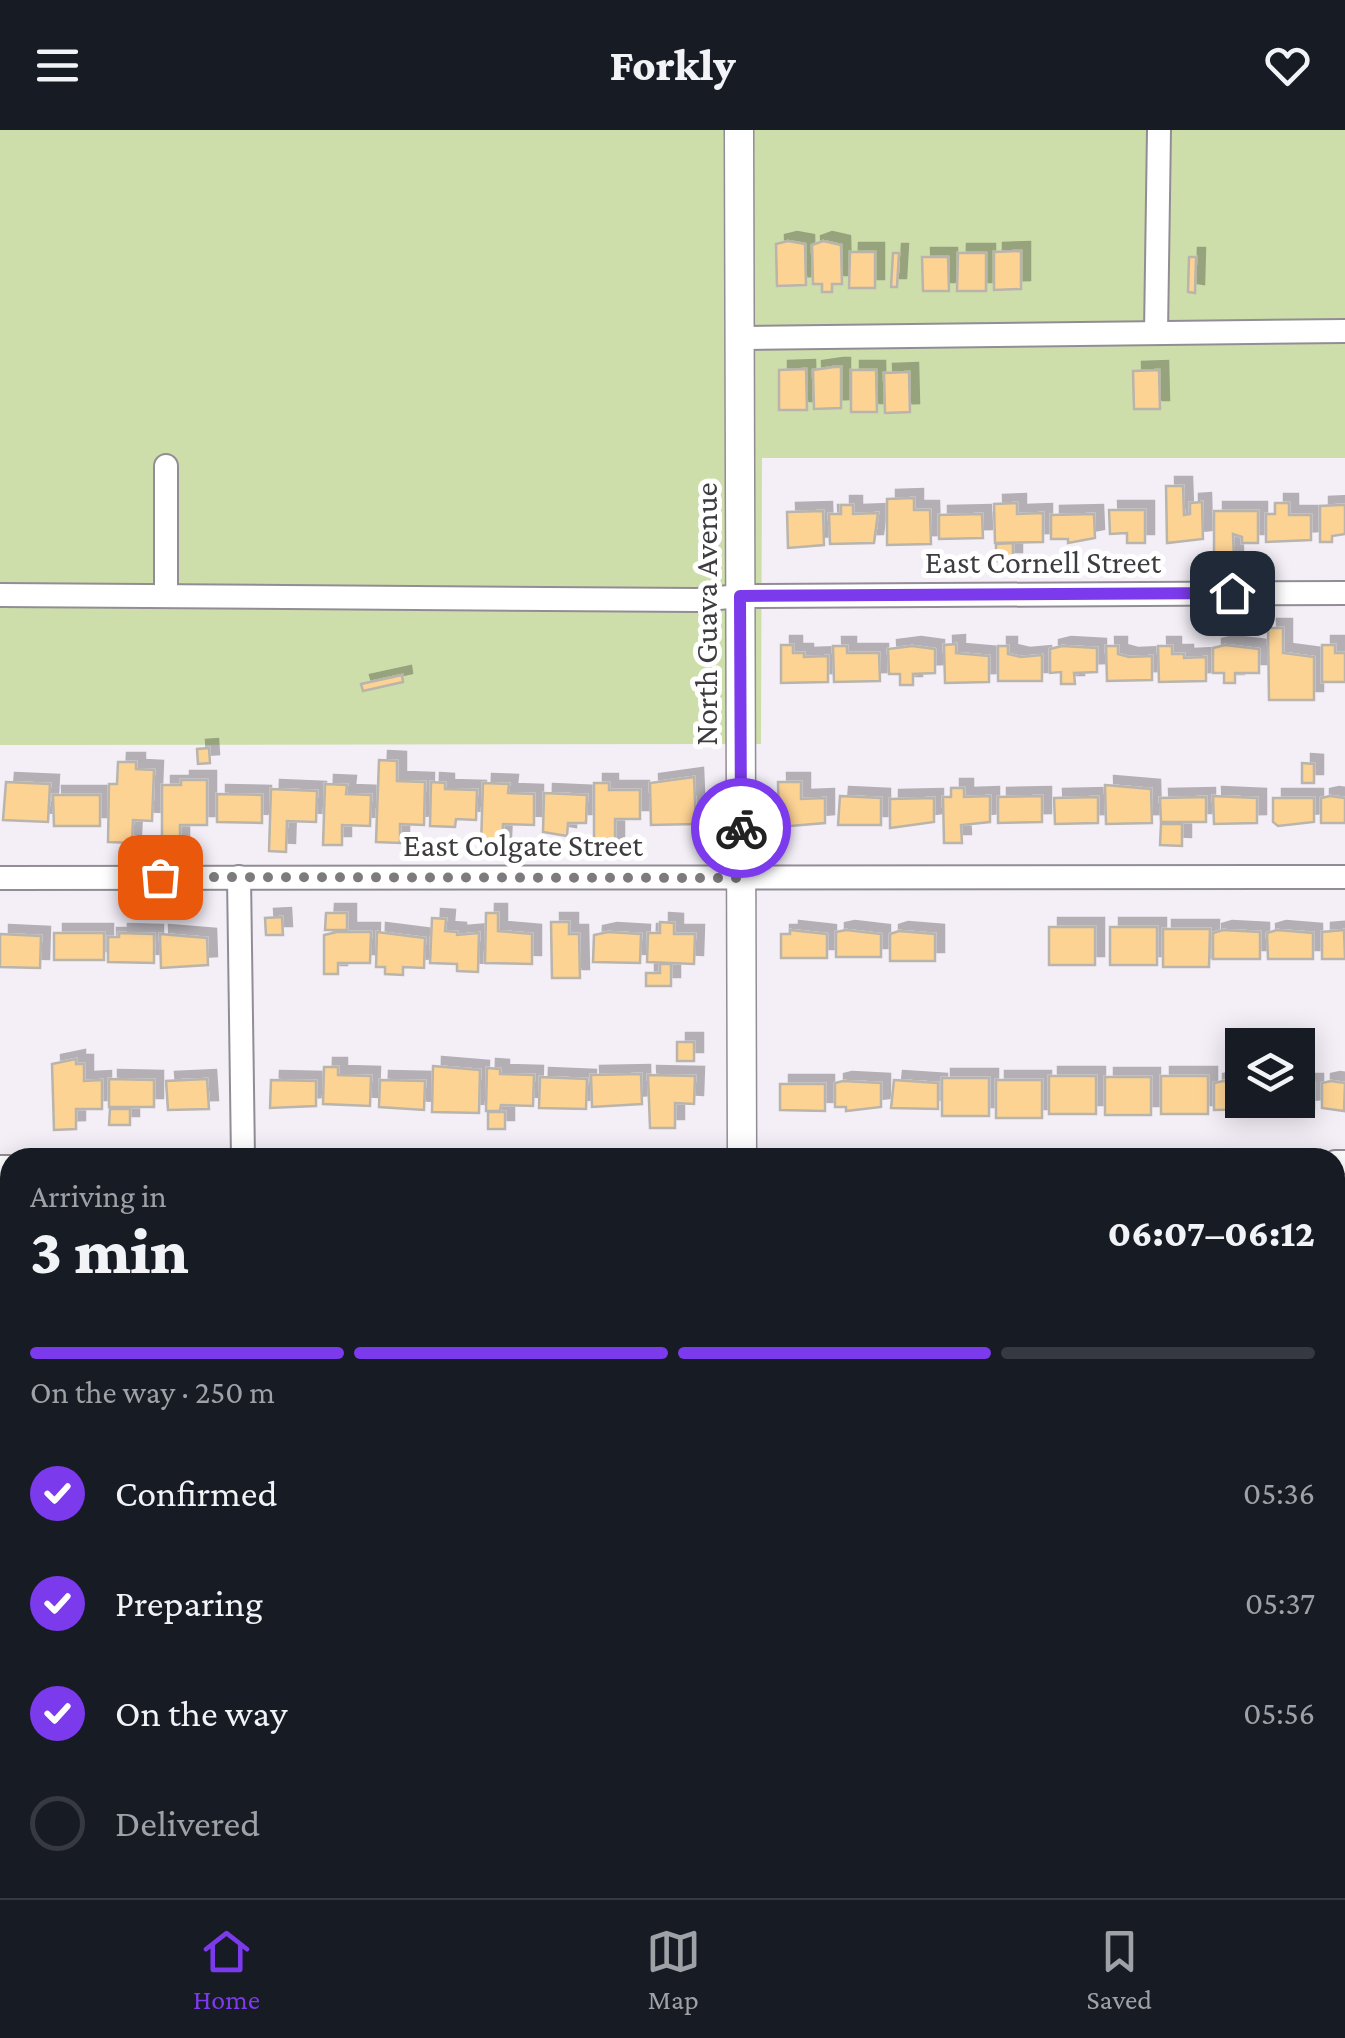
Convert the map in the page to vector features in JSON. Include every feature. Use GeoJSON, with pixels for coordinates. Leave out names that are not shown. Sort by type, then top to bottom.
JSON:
{"type":"FeatureCollection","features":[{"type":"Feature","properties":{"kind":"street","name":"North Guava Avenue"},"geometry":{"type":"LineString","coordinates":[[739,130],[742,1148]]}},
{"type":"Feature","properties":{"kind":"street"},"geometry":{"type":"LineString","coordinates":[[1156,333],[1159,130]]}},
{"type":"Feature","properties":{"kind":"street"},"geometry":{"type":"LineString","coordinates":[[742,338],[1345,331]]}},
{"type":"Feature","properties":{"kind":"street"},"geometry":{"type":"LineString","coordinates":[[166,466],[166,596]]}},
{"type":"Feature","properties":{"kind":"street","name":"East Cornell Street"},"geometry":{"type":"LineString","coordinates":[[0,595],[697,600],[740,596],[1345,594]]}},
{"type":"Feature","properties":{"kind":"street"},"geometry":{"type":"LineString","coordinates":[[239,877],[243,1148]]}},
{"type":"Feature","properties":{"kind":"street","name":"East Colgate Street"},"geometry":{"type":"LineString","coordinates":[[0,878],[1345,877]]}},
{"type":"Feature","properties":{"kind":"green space"},"geometry":{"type":"Polygon","coordinates":[[[0,130],[1345,130],[1345,458],[762,458],[761,744],[0,745],[0,130]]]}},
{"type":"Feature","properties":{"kind":"building"},"geometry":{"type":"Polygon","coordinates":[[[823,241],[841,245],[842,284],[832,284],[832,292],[822,292],[822,284],[813,284],[812,245],[823,241]]]}},
{"type":"Feature","properties":{"kind":"building"},"geometry":{"type":"Polygon","coordinates":[[[776,244],[805,244],[806,285],[777,286],[776,244]]]}},
{"type":"Feature","properties":{"kind":"building"},"geometry":{"type":"Polygon","coordinates":[[[1021,251],[1021,289],[994,290],[994,252],[1021,251]]]}},
{"type":"Feature","properties":{"kind":"building"},"geometry":{"type":"Polygon","coordinates":[[[850,252],[875,252],[875,288],[849,288],[850,252]]]}},
{"type":"Feature","properties":{"kind":"building"},"geometry":{"type":"Polygon","coordinates":[[[893,253],[899,253],[897,287],[891,287],[893,253]]]}},
{"type":"Feature","properties":{"kind":"building"},"geometry":{"type":"Polygon","coordinates":[[[958,253],[986,253],[986,291],[957,291],[958,253]]]}},
{"type":"Feature","properties":{"kind":"building"},"geometry":{"type":"Polygon","coordinates":[[[922,257],[948,257],[949,291],[923,291],[922,257]]]}},
{"type":"Feature","properties":{"kind":"building"},"geometry":{"type":"Polygon","coordinates":[[[1189,257],[1196,257],[1195,293],[1188,292],[1189,257]]]}},
{"type":"Feature","properties":{"kind":"building"},"geometry":{"type":"Polygon","coordinates":[[[841,367],[841,408],[814,409],[813,370],[841,367]]]}},
{"type":"Feature","properties":{"kind":"building"},"geometry":{"type":"Polygon","coordinates":[[[806,369],[807,410],[779,410],[779,370],[806,369]]]}},
{"type":"Feature","properties":{"kind":"building"},"geometry":{"type":"Polygon","coordinates":[[[851,370],[876,370],[877,412],[851,412],[851,370]]]}},
{"type":"Feature","properties":{"kind":"building"},"geometry":{"type":"Polygon","coordinates":[[[1159,370],[1160,409],[1134,409],[1133,371],[1159,370]]]}},
{"type":"Feature","properties":{"kind":"building"},"geometry":{"type":"Polygon","coordinates":[[[909,372],[910,412],[885,413],[884,373],[909,372]]]}},
{"type":"Feature","properties":{"kind":"building"},"geometry":{"type":"Polygon","coordinates":[[[1166,486],[1183,486],[1184,515],[1190,514],[1190,503],[1202,502],[1203,539],[1167,543],[1166,486]]]}},
{"type":"Feature","properties":{"kind":"building"},"geometry":{"type":"Polygon","coordinates":[[[914,498],[914,510],[930,510],[931,544],[887,545],[887,499],[914,498]]]}},
{"type":"Feature","properties":{"kind":"building"},"geometry":{"type":"Polygon","coordinates":[[[1017,503],[1017,514],[1043,513],[1043,542],[995,543],[994,504],[1017,503]]]}},
{"type":"Feature","properties":{"kind":"building"},"geometry":{"type":"Polygon","coordinates":[[[1275,503],[1289,503],[1289,515],[1311,515],[1311,540],[1266,542],[1266,514],[1275,514],[1275,503]]]}},
{"type":"Feature","properties":{"kind":"building"},"geometry":{"type":"Polygon","coordinates":[[[841,505],[853,505],[853,514],[878,513],[874,543],[830,544],[829,514],[841,514],[841,505]]]}},
{"type":"Feature","properties":{"kind":"building"},"geometry":{"type":"Polygon","coordinates":[[[1345,505],[1345,534],[1332,536],[1332,542],[1320,542],[1320,506],[1345,505]]]}},
{"type":"Feature","properties":{"kind":"building"},"geometry":{"type":"Polygon","coordinates":[[[1109,510],[1145,510],[1145,543],[1127,543],[1127,533],[1110,534],[1109,510]]]}},
{"type":"Feature","properties":{"kind":"building"},"geometry":{"type":"Polygon","coordinates":[[[823,511],[824,545],[788,548],[787,512],[823,511]]]}},
{"type":"Feature","properties":{"kind":"building"},"geometry":{"type":"Polygon","coordinates":[[[1214,511],[1258,511],[1258,543],[1242,543],[1242,537],[1233,534],[1234,559],[1214,559],[1214,511]]]}},
{"type":"Feature","properties":{"kind":"building"},"geometry":{"type":"Polygon","coordinates":[[[982,514],[983,538],[939,539],[939,515],[982,514]]]}},
{"type":"Feature","properties":{"kind":"building"},"geometry":{"type":"Polygon","coordinates":[[[1094,514],[1095,538],[1068,543],[1068,539],[1051,539],[1051,515],[1094,514]]]}},
{"type":"Feature","properties":{"kind":"building"},"geometry":{"type":"Polygon","coordinates":[[[1013,543],[1013,561],[996,561],[996,544],[1013,543]]]}},
{"type":"Feature","properties":{"kind":"building"},"geometry":{"type":"Polygon","coordinates":[[[1268,628],[1283,628],[1283,653],[1314,657],[1314,700],[1269,700],[1268,628]]]}},
{"type":"Feature","properties":{"kind":"building"},"geometry":{"type":"Polygon","coordinates":[[[956,644],[956,653],[989,656],[989,682],[945,683],[944,645],[956,644]]]}},
{"type":"Feature","properties":{"kind":"building"},"geometry":{"type":"Polygon","coordinates":[[[781,645],[793,645],[793,653],[804,653],[804,657],[828,656],[828,682],[781,683],[781,645]]]}},
{"type":"Feature","properties":{"kind":"building"},"geometry":{"type":"Polygon","coordinates":[[[1225,645],[1259,649],[1259,673],[1235,673],[1235,683],[1224,683],[1224,673],[1213,673],[1213,648],[1225,645]]]}},
{"type":"Feature","properties":{"kind":"building"},"geometry":{"type":"Polygon","coordinates":[[[1322,645],[1335,645],[1335,653],[1345,653],[1345,682],[1322,682],[1322,645]]]}},
{"type":"Feature","properties":{"kind":"building"},"geometry":{"type":"Polygon","coordinates":[[[833,646],[847,646],[847,653],[879,653],[880,681],[834,682],[833,646]]]}},
{"type":"Feature","properties":{"kind":"building"},"geometry":{"type":"Polygon","coordinates":[[[998,646],[1008,646],[1008,654],[1021,657],[1042,655],[1042,681],[998,681],[998,646]]]}},
{"type":"Feature","properties":{"kind":"building"},"geometry":{"type":"Polygon","coordinates":[[[1106,646],[1118,646],[1118,654],[1129,657],[1152,656],[1152,680],[1107,681],[1106,646]]]}},
{"type":"Feature","properties":{"kind":"building"},"geometry":{"type":"Polygon","coordinates":[[[1158,646],[1172,646],[1172,654],[1184,654],[1184,658],[1206,657],[1206,681],[1159,682],[1158,646]]]}},
{"type":"Feature","properties":{"kind":"building"},"geometry":{"type":"Polygon","coordinates":[[[1097,648],[1097,672],[1074,673],[1075,684],[1061,684],[1061,672],[1050,673],[1050,649],[1097,648]]]}},
{"type":"Feature","properties":{"kind":"building"},"geometry":{"type":"Polygon","coordinates":[[[888,649],[935,649],[935,673],[913,674],[913,685],[900,685],[900,674],[889,674],[888,649]]]}},
{"type":"Feature","properties":{"kind":"building"},"geometry":{"type":"Polygon","coordinates":[[[402,675],[403,682],[363,691],[361,684],[402,675]]]}},
{"type":"Feature","properties":{"kind":"building"},"geometry":{"type":"Polygon","coordinates":[[[209,748],[210,763],[198,764],[197,749],[209,748]]]}},
{"type":"Feature","properties":{"kind":"building"},"geometry":{"type":"Polygon","coordinates":[[[379,760],[397,761],[397,781],[425,782],[424,825],[400,824],[400,843],[376,842],[379,760]]]}},
{"type":"Feature","properties":{"kind":"building"},"geometry":{"type":"Polygon","coordinates":[[[118,762],[136,762],[136,769],[154,770],[152,821],[133,820],[132,843],[108,842],[109,784],[117,784],[118,762]]]}},
{"type":"Feature","properties":{"kind":"building"},"geometry":{"type":"Polygon","coordinates":[[[1302,763],[1314,764],[1314,783],[1302,783],[1302,763]]]}},
{"type":"Feature","properties":{"kind":"building"},"geometry":{"type":"Polygon","coordinates":[[[694,777],[696,824],[651,825],[650,783],[694,777]]]}},
{"type":"Feature","properties":{"kind":"building"},"geometry":{"type":"Polygon","coordinates":[[[181,780],[207,780],[207,825],[180,825],[180,845],[162,845],[162,785],[181,785],[181,780]]]}},
{"type":"Feature","properties":{"kind":"building"},"geometry":{"type":"Polygon","coordinates":[[[6,782],[50,784],[48,822],[3,820],[6,782]]]}},
{"type":"Feature","properties":{"kind":"building"},"geometry":{"type":"Polygon","coordinates":[[[431,782],[445,783],[445,789],[477,790],[476,820],[456,819],[455,827],[430,826],[431,782]]]}},
{"type":"Feature","properties":{"kind":"building"},"geometry":{"type":"Polygon","coordinates":[[[778,782],[801,782],[801,799],[825,798],[825,823],[779,827],[778,782]]]}},
{"type":"Feature","properties":{"kind":"building"},"geometry":{"type":"Polygon","coordinates":[[[483,783],[509,784],[508,793],[534,794],[534,825],[503,824],[502,846],[481,845],[483,783]]]}},
{"type":"Feature","properties":{"kind":"building"},"geometry":{"type":"Polygon","coordinates":[[[594,783],[609,783],[609,790],[640,790],[640,819],[615,819],[615,848],[594,848],[594,783]]]}},
{"type":"Feature","properties":{"kind":"building"},"geometry":{"type":"Polygon","coordinates":[[[325,784],[347,785],[346,794],[371,795],[370,826],[342,825],[342,845],[323,845],[325,784]]]}},
{"type":"Feature","properties":{"kind":"building"},"geometry":{"type":"Polygon","coordinates":[[[1105,785],[1151,789],[1152,823],[1106,824],[1105,785]]]}},
{"type":"Feature","properties":{"kind":"building"},"geometry":{"type":"Polygon","coordinates":[[[951,788],[964,788],[964,797],[990,796],[990,822],[961,825],[962,843],[944,843],[943,797],[951,797],[951,788]]]}},
{"type":"Feature","properties":{"kind":"building"},"geometry":{"type":"Polygon","coordinates":[[[271,789],[317,791],[316,822],[287,821],[286,852],[269,851],[271,789]]]}},
{"type":"Feature","properties":{"kind":"building"},"geometry":{"type":"Polygon","coordinates":[[[544,793],[587,795],[586,823],[568,823],[567,836],[543,832],[544,793]]]}},
{"type":"Feature","properties":{"kind":"building"},"geometry":{"type":"Polygon","coordinates":[[[217,794],[262,795],[262,823],[217,822],[217,794]]]}},
{"type":"Feature","properties":{"kind":"building"},"geometry":{"type":"Polygon","coordinates":[[[53,795],[100,795],[100,826],[54,826],[53,795]]]}},
{"type":"Feature","properties":{"kind":"building"},"geometry":{"type":"Polygon","coordinates":[[[840,796],[881,798],[881,825],[838,825],[840,796]]]}},
{"type":"Feature","properties":{"kind":"building"},"geometry":{"type":"Polygon","coordinates":[[[1042,796],[1042,822],[998,823],[998,797],[1042,796]]]}},
{"type":"Feature","properties":{"kind":"building"},"geometry":{"type":"Polygon","coordinates":[[[1213,796],[1257,798],[1257,823],[1214,824],[1213,796]]]}},
{"type":"Feature","properties":{"kind":"building"},"geometry":{"type":"Polygon","coordinates":[[[1098,797],[1098,823],[1055,824],[1054,798],[1098,797]]]}},
{"type":"Feature","properties":{"kind":"building"},"geometry":{"type":"Polygon","coordinates":[[[1206,797],[1206,822],[1161,822],[1160,798],[1206,797]]]}},
{"type":"Feature","properties":{"kind":"building"},"geometry":{"type":"Polygon","coordinates":[[[934,798],[934,822],[890,828],[890,799],[934,798]]]}},
{"type":"Feature","properties":{"kind":"building"},"geometry":{"type":"Polygon","coordinates":[[[1273,798],[1314,798],[1314,822],[1278,826],[1273,822],[1273,798]]]}},
{"type":"Feature","properties":{"kind":"building"},"geometry":{"type":"Polygon","coordinates":[[[1321,798],[1345,798],[1345,823],[1321,823],[1321,798]]]}},
{"type":"Feature","properties":{"kind":"building"},"geometry":{"type":"Polygon","coordinates":[[[1161,824],[1182,824],[1182,846],[1160,845],[1161,824]]]}},
{"type":"Feature","properties":{"kind":"building"},"geometry":{"type":"Polygon","coordinates":[[[326,913],[347,913],[347,930],[325,930],[326,913]]]}},
{"type":"Feature","properties":{"kind":"building"},"geometry":{"type":"Polygon","coordinates":[[[486,913],[498,913],[498,931],[532,934],[532,964],[485,963],[486,913]]]}},
{"type":"Feature","properties":{"kind":"building"},"geometry":{"type":"Polygon","coordinates":[[[282,917],[283,935],[266,935],[265,918],[282,917]]]}},
{"type":"Feature","properties":{"kind":"building"},"geometry":{"type":"Polygon","coordinates":[[[432,918],[446,919],[445,931],[457,935],[479,933],[478,972],[457,971],[457,964],[430,963],[432,918]]]}},
{"type":"Feature","properties":{"kind":"building"},"geometry":{"type":"Polygon","coordinates":[[[551,922],[569,922],[569,934],[579,934],[580,978],[552,978],[551,922]]]}},
{"type":"Feature","properties":{"kind":"building"},"geometry":{"type":"Polygon","coordinates":[[[660,922],[674,923],[674,934],[695,934],[694,964],[647,962],[648,933],[660,933],[660,922]]]}},
{"type":"Feature","properties":{"kind":"building"},"geometry":{"type":"Polygon","coordinates":[[[1049,927],[1095,927],[1095,965],[1049,965],[1049,927]]]}},
{"type":"Feature","properties":{"kind":"building"},"geometry":{"type":"Polygon","coordinates":[[[1110,927],[1157,927],[1157,965],[1110,965],[1110,927]]]}},
{"type":"Feature","properties":{"kind":"building"},"geometry":{"type":"Polygon","coordinates":[[[1163,929],[1210,929],[1209,967],[1163,967],[1163,929]]]}},
{"type":"Feature","properties":{"kind":"building"},"geometry":{"type":"Polygon","coordinates":[[[790,930],[827,934],[827,958],[781,958],[781,934],[790,934],[790,930]]]}},
{"type":"Feature","properties":{"kind":"building"},"geometry":{"type":"Polygon","coordinates":[[[1344,930],[1345,959],[1322,959],[1322,932],[1344,930]]]}},
{"type":"Feature","properties":{"kind":"building"},"geometry":{"type":"Polygon","coordinates":[[[371,932],[370,963],[338,963],[338,974],[324,974],[324,935],[371,932]]]}},
{"type":"Feature","properties":{"kind":"building"},"geometry":{"type":"Polygon","coordinates":[[[377,932],[425,938],[424,968],[403,967],[403,975],[385,974],[385,967],[376,967],[377,932]]]}},
{"type":"Feature","properties":{"kind":"building"},"geometry":{"type":"Polygon","coordinates":[[[836,932],[881,934],[881,957],[836,957],[836,932]]]}},
{"type":"Feature","properties":{"kind":"building"},"geometry":{"type":"Polygon","coordinates":[[[1260,932],[1260,959],[1213,959],[1213,933],[1260,932]]]}},
{"type":"Feature","properties":{"kind":"building"},"geometry":{"type":"Polygon","coordinates":[[[54,933],[104,933],[104,960],[54,960],[54,933]]]}},
{"type":"Feature","properties":{"kind":"building"},"geometry":{"type":"Polygon","coordinates":[[[119,933],[154,934],[154,963],[108,962],[108,937],[119,937],[119,933]]]}},
{"type":"Feature","properties":{"kind":"building"},"geometry":{"type":"Polygon","coordinates":[[[1267,933],[1313,933],[1313,959],[1268,959],[1267,933]]]}},
{"type":"Feature","properties":{"kind":"building"},"geometry":{"type":"Polygon","coordinates":[[[0,934],[41,936],[40,968],[0,967],[0,934]]]}},
{"type":"Feature","properties":{"kind":"building"},"geometry":{"type":"Polygon","coordinates":[[[160,934],[207,938],[208,965],[161,968],[160,934]]]}},
{"type":"Feature","properties":{"kind":"building"},"geometry":{"type":"Polygon","coordinates":[[[641,934],[640,963],[593,962],[594,935],[641,934]]]}},
{"type":"Feature","properties":{"kind":"building"},"geometry":{"type":"Polygon","coordinates":[[[890,934],[935,934],[935,961],[890,961],[890,934]]]}},
{"type":"Feature","properties":{"kind":"building"},"geometry":{"type":"Polygon","coordinates":[[[660,964],[671,964],[671,986],[646,986],[646,973],[660,973],[660,964]]]}},
{"type":"Feature","properties":{"kind":"building"},"geometry":{"type":"Polygon","coordinates":[[[677,1042],[694,1042],[694,1061],[677,1061],[677,1042]]]}},
{"type":"Feature","properties":{"kind":"building"},"geometry":{"type":"Polygon","coordinates":[[[76,1059],[76,1064],[84,1064],[84,1081],[102,1080],[102,1109],[76,1109],[76,1129],[54,1130],[52,1064],[76,1059]]]}},
{"type":"Feature","properties":{"kind":"building"},"geometry":{"type":"Polygon","coordinates":[[[433,1066],[480,1070],[479,1113],[432,1112],[433,1066]]]}},
{"type":"Feature","properties":{"kind":"building"},"geometry":{"type":"Polygon","coordinates":[[[324,1067],[338,1067],[338,1075],[371,1076],[370,1106],[323,1104],[324,1067]]]}},
{"type":"Feature","properties":{"kind":"building"},"geometry":{"type":"Polygon","coordinates":[[[487,1068],[500,1069],[500,1074],[534,1075],[533,1106],[501,1105],[500,1111],[486,1111],[487,1068]]]}},
{"type":"Feature","properties":{"kind":"building"},"geometry":{"type":"Polygon","coordinates":[[[641,1074],[642,1104],[592,1107],[591,1075],[641,1074]]]}},
{"type":"Feature","properties":{"kind":"building"},"geometry":{"type":"Polygon","coordinates":[[[648,1075],[695,1076],[694,1104],[675,1103],[675,1128],[650,1128],[648,1075]]]}},
{"type":"Feature","properties":{"kind":"building"},"geometry":{"type":"Polygon","coordinates":[[[1049,1076],[1096,1076],[1096,1114],[1049,1114],[1049,1076]]]}},
{"type":"Feature","properties":{"kind":"building"},"geometry":{"type":"Polygon","coordinates":[[[1161,1076],[1208,1076],[1208,1114],[1161,1114],[1161,1076]]]}},
{"type":"Feature","properties":{"kind":"building"},"geometry":{"type":"Polygon","coordinates":[[[540,1077],[587,1079],[586,1109],[539,1108],[540,1077]]]}},
{"type":"Feature","properties":{"kind":"building"},"geometry":{"type":"Polygon","coordinates":[[[1105,1077],[1151,1077],[1151,1115],[1105,1115],[1105,1077]]]}},
{"type":"Feature","properties":{"kind":"building"},"geometry":{"type":"Polygon","coordinates":[[[942,1078],[989,1078],[989,1116],[942,1116],[942,1078]]]}},
{"type":"Feature","properties":{"kind":"building"},"geometry":{"type":"Polygon","coordinates":[[[109,1079],[154,1080],[154,1107],[109,1107],[109,1079]]]}},
{"type":"Feature","properties":{"kind":"building"},"geometry":{"type":"Polygon","coordinates":[[[207,1079],[209,1109],[168,1110],[166,1081],[207,1079]]]}},
{"type":"Feature","properties":{"kind":"building"},"geometry":{"type":"Polygon","coordinates":[[[271,1080],[316,1081],[316,1106],[270,1108],[271,1080]]]}},
{"type":"Feature","properties":{"kind":"building"},"geometry":{"type":"Polygon","coordinates":[[[380,1080],[425,1081],[424,1110],[379,1107],[380,1080]]]}},
{"type":"Feature","properties":{"kind":"building"},"geometry":{"type":"Polygon","coordinates":[[[894,1080],[938,1083],[938,1109],[891,1108],[894,1080]]]}},
{"type":"Feature","properties":{"kind":"building"},"geometry":{"type":"Polygon","coordinates":[[[996,1080],[1042,1080],[1042,1118],[996,1118],[996,1080]]]}},
{"type":"Feature","properties":{"kind":"building"},"geometry":{"type":"Polygon","coordinates":[[[1225,1081],[1225,1110],[1214,1110],[1214,1083],[1225,1081]]]}},
{"type":"Feature","properties":{"kind":"building"},"geometry":{"type":"Polygon","coordinates":[[[835,1083],[881,1083],[881,1107],[846,1111],[846,1107],[835,1107],[835,1083]]]}},
{"type":"Feature","properties":{"kind":"building"},"geometry":{"type":"Polygon","coordinates":[[[1322,1083],[1345,1083],[1344,1111],[1322,1108],[1322,1083]]]}},
{"type":"Feature","properties":{"kind":"building"},"geometry":{"type":"Polygon","coordinates":[[[780,1084],[825,1084],[825,1111],[780,1110],[780,1084]]]}},
{"type":"Feature","properties":{"kind":"building"},"geometry":{"type":"Polygon","coordinates":[[[110,1109],[130,1109],[130,1125],[109,1125],[110,1109]]]}},
{"type":"Feature","properties":{"kind":"building"},"geometry":{"type":"Polygon","coordinates":[[[488,1112],[505,1112],[505,1129],[488,1129],[488,1112]]]}},
{"type":"Feature","properties":{"kind":"way so far"},"geometry":{"type":"LineString","coordinates":[[160,877],[742,878],[741,828]]}},
{"type":"Feature","properties":{"kind":"route"},"geometry":{"type":"LineString","coordinates":[[741,828],[740,596],[1232,593]]}}]}
